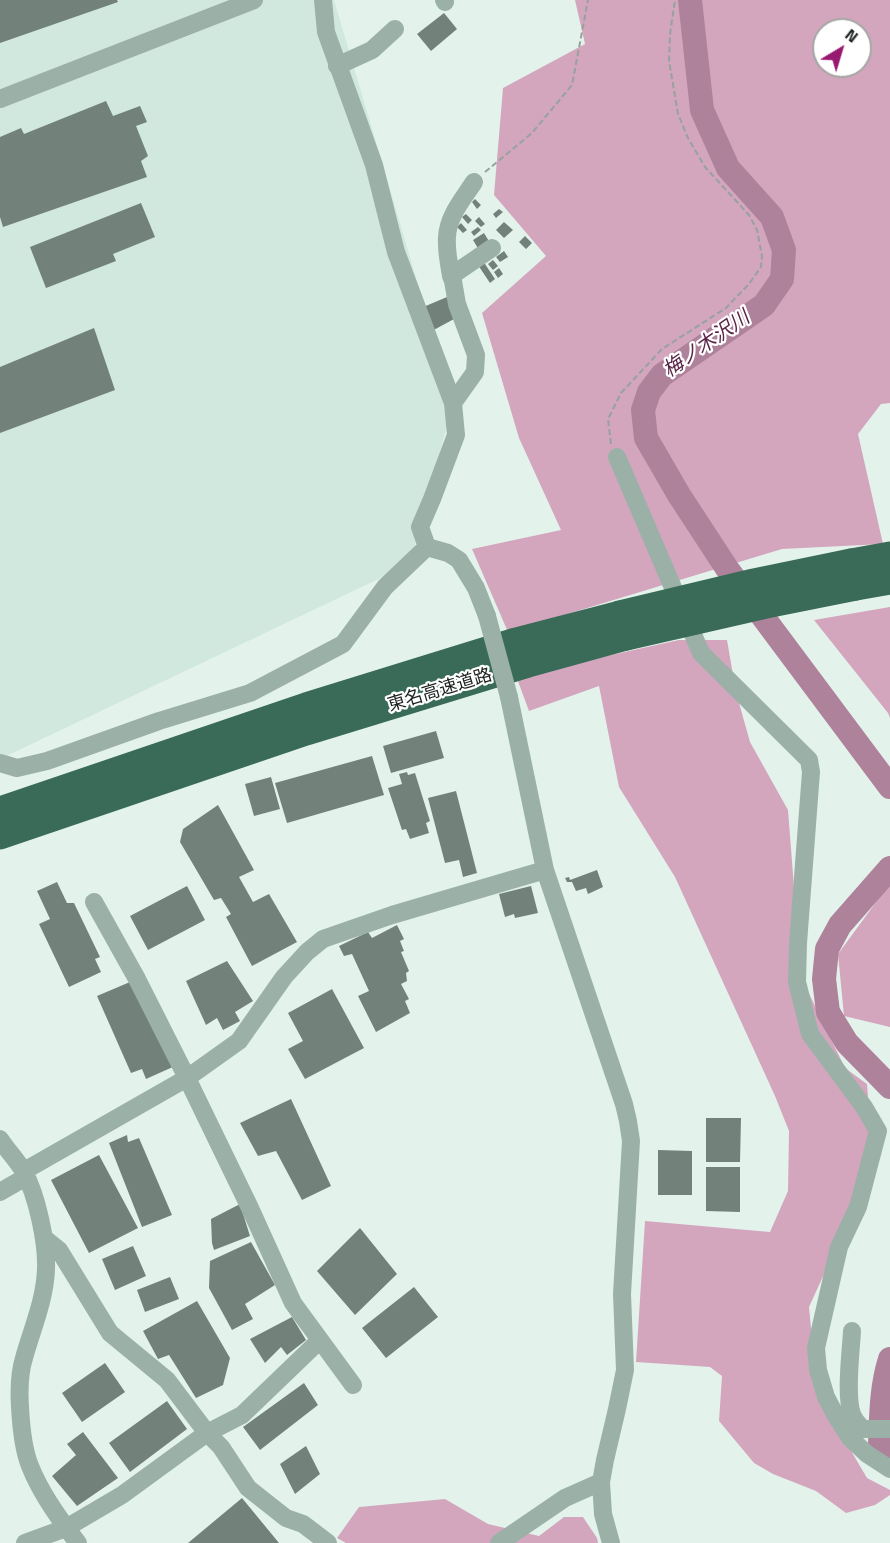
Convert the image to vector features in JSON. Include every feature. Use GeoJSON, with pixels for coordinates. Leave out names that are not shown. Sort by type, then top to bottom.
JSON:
{"type":"FeatureCollection","features":[{"type":"Feature","properties":{"kind":"highway","name":"東名高速道路"},"geometry":{"type":"LineString","coordinates":[[0,810],[306,706],[516,641],[766,604],[854,575],[890,555]]}},
{"type":"Feature","properties":{"kind":"highway","name":"東名高速道路"},"geometry":{"type":"LineString","coordinates":[[854,575],[890,580]]}},
{"type":"Feature","properties":{"kind":"highway","name":"東名高速道路"},"geometry":{"type":"LineString","coordinates":[[0,836],[306,732],[528,664],[623,625]]}},
{"type":"Feature","properties":{"kind":"street"},"geometry":{"type":"LineString","coordinates":[[0,99],[254,0]]}},
{"type":"Feature","properties":{"kind":"street"},"geometry":{"type":"LineString","coordinates":[[323,0],[326,32],[374,165],[396,252],[453,403],[456,435],[420,527],[427,547]]}},
{"type":"Feature","properties":{"kind":"street"},"geometry":{"type":"LineString","coordinates":[[337,66],[372,50],[395,29]]}},
{"type":"Feature","properties":{"kind":"street"},"geometry":{"type":"LineString","coordinates":[[453,403],[475,372],[477,355],[457,304],[447,238],[450,221],[474,182]]}},
{"type":"Feature","properties":{"kind":"street"},"geometry":{"type":"LineString","coordinates":[[451,276],[492,248]]}},
{"type":"Feature","properties":{"kind":"street"},"geometry":{"type":"LineString","coordinates":[[617,457],[701,653],[809,760],[811,772],[797,982],[810,1034],[864,1107],[878,1131],[858,1207],[839,1247],[816,1348],[818,1370],[826,1397],[855,1432],[867,1454],[890,1469]]}},
{"type":"Feature","properties":{"kind":"street"},"geometry":{"type":"LineString","coordinates":[[427,547],[459,560],[476,588],[486,616],[508,697],[544,870],[628,1121],[631,1141],[622,1294],[625,1370],[601,1482],[603,1514],[611,1543]]}},
{"type":"Feature","properties":{"kind":"street"},"geometry":{"type":"LineString","coordinates":[[0,763],[17,768],[47,761],[159,721],[250,693],[343,644],[386,587],[427,547]]}},
{"type":"Feature","properties":{"kind":"street"},"geometry":{"type":"LineString","coordinates":[[0,1191],[187,1078],[238,1041],[284,977],[307,951],[322,939],[392,915],[544,870]]}},
{"type":"Feature","properties":{"kind":"street"},"geometry":{"type":"LineString","coordinates":[[94,902],[137,979],[187,1078],[293,1303],[353,1385]]}},
{"type":"Feature","properties":{"kind":"street"},"geometry":{"type":"LineString","coordinates":[[0,1139],[25,1174],[44,1238],[46,1270],[42,1296],[23,1360],[19,1391],[29,1464],[43,1494],[78,1543]]}},
{"type":"Feature","properties":{"kind":"street"},"geometry":{"type":"LineString","coordinates":[[44,1238],[59,1250],[110,1333],[167,1380],[221,1447],[248,1488],[286,1518],[303,1524],[328,1543]]}},
{"type":"Feature","properties":{"kind":"street"},"geometry":{"type":"LineString","coordinates":[[852,1331],[849,1402],[855,1432]]}},
{"type":"Feature","properties":{"kind":"street"},"geometry":{"type":"LineString","coordinates":[[25,1543],[66,1527],[122,1495],[207,1432],[242,1415],[320,1340]]}},
{"type":"Feature","properties":{"kind":"street"},"geometry":{"type":"LineString","coordinates":[[855,1432],[863,1429],[890,1428]]}},
{"type":"Feature","properties":{"kind":"street"},"geometry":{"type":"LineString","coordinates":[[499,1543],[565,1498],[601,1482]]}},
{"type":"Feature","properties":{"kind":"path"},"geometry":{"type":"LineString","coordinates":[[474,182],[532,133],[572,85],[588,0]]}},
{"type":"Feature","properties":{"kind":"path"},"geometry":{"type":"LineString","coordinates":[[617,457],[610,442],[608,419],[621,393],[662,349],[726,308],[749,284],[761,267],[762,256],[757,230],[749,215],[705,167],[688,138],[678,114],[669,61],[675,0]]}},
{"type":"Feature","properties":{"kind":"shaded area"},"geometry":{"type":"Polygon","coordinates":[[[0,0],[334,0],[453,403],[410,564],[0,759],[0,0]]]}},
{"type":"Feature","properties":{"kind":"shaded area"},"geometry":{"type":"Polygon","coordinates":[[[575,0],[890,0],[890,403],[881,404],[858,434],[883,544],[782,549],[508,632],[472,549],[561,530],[519,438],[482,313],[546,256],[494,195],[503,88],[585,44],[575,0]]]}},
{"type":"Feature","properties":{"kind":"shaded area"},"geometry":{"type":"Polygon","coordinates":[[[890,607],[890,718],[814,620],[890,607]]]}},
{"type":"Feature","properties":{"kind":"shaded area"},"geometry":{"type":"Polygon","coordinates":[[[679,640],[727,640],[736,692],[750,742],[788,810],[801,977],[845,1068],[867,1084],[870,1121],[862,1191],[809,1307],[817,1393],[867,1478],[890,1490],[890,1495],[875,1505],[846,1513],[816,1491],[773,1474],[754,1463],[719,1421],[722,1376],[710,1367],[636,1362],[645,1221],[770,1232],[788,1191],[789,1131],[675,877],[619,787],[599,686],[529,711],[516,676],[679,640]]]}},
{"type":"Feature","properties":{"kind":"shaded area"},"geometry":{"type":"Polygon","coordinates":[[[890,883],[890,1027],[844,1016],[838,954],[890,883]]]}},
{"type":"Feature","properties":{"kind":"shaded area"},"geometry":{"type":"Polygon","coordinates":[[[445,1499],[488,1524],[539,1536],[564,1517],[583,1517],[598,1543],[346,1543],[337,1538],[359,1507],[445,1499]]]}},
{"type":"Feature","properties":{"kind":"building"},"geometry":{"type":"Polygon","coordinates":[[[0,0],[117,0],[118,2],[0,43],[0,0]]]}},
{"type":"Feature","properties":{"kind":"building"},"geometry":{"type":"Polygon","coordinates":[[[444,13],[457,29],[431,51],[417,34],[444,13]]]}},
{"type":"Feature","properties":{"kind":"building"},"geometry":{"type":"Polygon","coordinates":[[[106,101],[113,116],[140,106],[147,122],[136,126],[148,156],[141,161],[147,177],[3,227],[0,217],[0,137],[21,128],[24,134],[106,101]]]}},
{"type":"Feature","properties":{"kind":"building"},"geometry":{"type":"Polygon","coordinates":[[[475,199],[481,205],[477,209],[472,202],[475,199]]]}},
{"type":"Feature","properties":{"kind":"building"},"geometry":{"type":"Polygon","coordinates":[[[141,203],[155,237],[113,254],[116,261],[46,288],[30,247],[141,203]]]}},
{"type":"Feature","properties":{"kind":"building"},"geometry":{"type":"Polygon","coordinates":[[[499,209],[503,212],[496,218],[493,214],[499,209]]]}},
{"type":"Feature","properties":{"kind":"building"},"geometry":{"type":"Polygon","coordinates":[[[466,214],[472,220],[468,224],[462,217],[466,214]]]}},
{"type":"Feature","properties":{"kind":"building"},"geometry":{"type":"Polygon","coordinates":[[[479,217],[485,224],[481,227],[475,221],[479,217]]]}},
{"type":"Feature","properties":{"kind":"building"},"geometry":{"type":"Polygon","coordinates":[[[504,222],[513,230],[504,238],[496,230],[504,222]]]}},
{"type":"Feature","properties":{"kind":"building"},"geometry":{"type":"Polygon","coordinates":[[[461,223],[467,230],[463,233],[457,227],[461,223]]]}},
{"type":"Feature","properties":{"kind":"building"},"geometry":{"type":"Polygon","coordinates":[[[478,227],[481,230],[474,236],[471,232],[478,227]]]}},
{"type":"Feature","properties":{"kind":"building"},"geometry":{"type":"Polygon","coordinates":[[[484,233],[490,243],[479,250],[473,240],[484,233]]]}},
{"type":"Feature","properties":{"kind":"building"},"geometry":{"type":"Polygon","coordinates":[[[525,236],[532,243],[526,249],[519,242],[525,236]]]}},
{"type":"Feature","properties":{"kind":"building"},"geometry":{"type":"Polygon","coordinates":[[[504,251],[508,257],[500,262],[496,257],[504,251]]]}},
{"type":"Feature","properties":{"kind":"building"},"geometry":{"type":"Polygon","coordinates":[[[493,260],[498,266],[493,270],[488,264],[493,260]]]}},
{"type":"Feature","properties":{"kind":"building"},"geometry":{"type":"Polygon","coordinates":[[[483,261],[495,279],[490,283],[478,265],[483,261]]]}},
{"type":"Feature","properties":{"kind":"building"},"geometry":{"type":"Polygon","coordinates":[[[499,268],[503,274],[498,278],[494,272],[499,268]]]}},
{"type":"Feature","properties":{"kind":"building"},"geometry":{"type":"Polygon","coordinates":[[[447,297],[454,319],[430,332],[421,308],[447,297]]]}},
{"type":"Feature","properties":{"kind":"building"},"geometry":{"type":"Polygon","coordinates":[[[94,328],[115,390],[0,433],[0,367],[94,328]]]}},
{"type":"Feature","properties":{"kind":"building"},"geometry":{"type":"Polygon","coordinates":[[[436,731],[444,758],[391,773],[383,746],[436,731]]]}},
{"type":"Feature","properties":{"kind":"building"},"geometry":{"type":"Polygon","coordinates":[[[372,756],[384,795],[287,823],[275,783],[372,756]]]}},
{"type":"Feature","properties":{"kind":"building"},"geometry":{"type":"Polygon","coordinates":[[[407,772],[408,775],[415,773],[430,821],[426,823],[429,833],[410,839],[406,829],[402,830],[388,788],[402,784],[399,774],[407,772]]]}},
{"type":"Feature","properties":{"kind":"building"},"geometry":{"type":"Polygon","coordinates":[[[271,777],[280,809],[254,816],[245,784],[271,777]]]}},
{"type":"Feature","properties":{"kind":"building"},"geometry":{"type":"Polygon","coordinates":[[[456,791],[477,873],[463,877],[459,860],[445,863],[428,798],[456,791]]]}},
{"type":"Feature","properties":{"kind":"building"},"geometry":{"type":"Polygon","coordinates":[[[218,805],[254,870],[239,877],[253,902],[269,894],[297,942],[252,966],[226,917],[231,914],[221,898],[214,900],[180,842],[183,829],[218,805]]]}},
{"type":"Feature","properties":{"kind":"building"},"geometry":{"type":"Polygon","coordinates":[[[597,870],[603,887],[588,894],[586,888],[576,891],[572,882],[567,882],[565,878],[569,877],[570,880],[597,870]]]}},
{"type":"Feature","properties":{"kind":"building"},"geometry":{"type":"Polygon","coordinates":[[[57,882],[67,903],[74,903],[100,957],[95,959],[101,972],[69,987],[39,924],[50,919],[37,891],[57,882]]]}},
{"type":"Feature","properties":{"kind":"building"},"geometry":{"type":"Polygon","coordinates":[[[187,886],[205,920],[148,950],[130,916],[187,886]]]}},
{"type":"Feature","properties":{"kind":"building"},"geometry":{"type":"Polygon","coordinates":[[[531,886],[538,913],[515,918],[514,914],[505,917],[499,894],[531,886]]]}},
{"type":"Feature","properties":{"kind":"building"},"geometry":{"type":"Polygon","coordinates":[[[397,925],[404,939],[400,941],[404,951],[401,952],[409,971],[406,973],[407,981],[401,984],[409,999],[405,1001],[410,1013],[376,1032],[358,996],[369,991],[352,954],[344,956],[339,946],[368,932],[372,938],[397,925]]]}},
{"type":"Feature","properties":{"kind":"building"},"geometry":{"type":"Polygon","coordinates":[[[227,961],[253,1001],[235,1012],[240,1021],[223,1030],[217,1018],[206,1025],[186,981],[227,961]]]}},
{"type":"Feature","properties":{"kind":"building"},"geometry":{"type":"Polygon","coordinates":[[[137,979],[175,1066],[146,1079],[142,1069],[131,1073],[97,996],[137,979]]]}},
{"type":"Feature","properties":{"kind":"building"},"geometry":{"type":"Polygon","coordinates":[[[332,989],[364,1048],[305,1079],[288,1049],[303,1041],[288,1013],[332,989]]]}},
{"type":"Feature","properties":{"kind":"building"},"geometry":{"type":"Polygon","coordinates":[[[291,1099],[331,1186],[302,1200],[276,1151],[258,1156],[240,1123],[291,1099]]]}},
{"type":"Feature","properties":{"kind":"building"},"geometry":{"type":"Polygon","coordinates":[[[706,1118],[741,1118],[740,1162],[706,1162],[706,1118]]]}},
{"type":"Feature","properties":{"kind":"building"},"geometry":{"type":"Polygon","coordinates":[[[127,1135],[128,1142],[139,1138],[172,1215],[142,1227],[109,1143],[127,1135]]]}},
{"type":"Feature","properties":{"kind":"building"},"geometry":{"type":"Polygon","coordinates":[[[658,1150],[692,1151],[692,1195],[658,1195],[658,1150]]]}},
{"type":"Feature","properties":{"kind":"building"},"geometry":{"type":"Polygon","coordinates":[[[99,1155],[138,1228],[89,1253],[51,1180],[99,1155]]]}},
{"type":"Feature","properties":{"kind":"building"},"geometry":{"type":"Polygon","coordinates":[[[706,1167],[740,1167],[740,1212],[706,1211],[706,1167]]]}},
{"type":"Feature","properties":{"kind":"building"},"geometry":{"type":"Polygon","coordinates":[[[240,1204],[250,1236],[214,1250],[211,1219],[240,1204]]]}},
{"type":"Feature","properties":{"kind":"building"},"geometry":{"type":"Polygon","coordinates":[[[360,1228],[397,1274],[355,1315],[317,1271],[360,1228]]]}},
{"type":"Feature","properties":{"kind":"building"},"geometry":{"type":"Polygon","coordinates":[[[251,1242],[275,1285],[245,1304],[253,1319],[232,1330],[209,1288],[210,1261],[251,1242]]]}},
{"type":"Feature","properties":{"kind":"building"},"geometry":{"type":"Polygon","coordinates":[[[133,1246],[146,1276],[115,1290],[102,1259],[133,1246]]]}},
{"type":"Feature","properties":{"kind":"building"},"geometry":{"type":"Polygon","coordinates":[[[170,1277],[179,1299],[145,1312],[137,1290],[170,1277]]]}},
{"type":"Feature","properties":{"kind":"building"},"geometry":{"type":"Polygon","coordinates":[[[414,1287],[438,1317],[386,1358],[362,1328],[414,1287]]]}},
{"type":"Feature","properties":{"kind":"building"},"geometry":{"type":"Polygon","coordinates":[[[197,1301],[230,1358],[223,1385],[196,1398],[169,1355],[158,1359],[143,1331],[197,1301]]]}},
{"type":"Feature","properties":{"kind":"building"},"geometry":{"type":"Polygon","coordinates":[[[292,1317],[306,1340],[287,1355],[281,1347],[265,1363],[250,1339],[292,1317]]]}},
{"type":"Feature","properties":{"kind":"building"},"geometry":{"type":"Polygon","coordinates":[[[105,1363],[125,1392],[82,1422],[62,1393],[105,1363]]]}},
{"type":"Feature","properties":{"kind":"building"},"geometry":{"type":"Polygon","coordinates":[[[304,1383],[318,1405],[260,1450],[243,1427],[304,1383]]]}},
{"type":"Feature","properties":{"kind":"building"},"geometry":{"type":"Polygon","coordinates":[[[167,1401],[187,1429],[130,1472],[109,1443],[167,1401]]]}},
{"type":"Feature","properties":{"kind":"building"},"geometry":{"type":"Polygon","coordinates":[[[83,1432],[118,1478],[77,1506],[52,1476],[76,1455],[67,1444],[83,1432]]]}},
{"type":"Feature","properties":{"kind":"building"},"geometry":{"type":"Polygon","coordinates":[[[306,1446],[320,1474],[295,1494],[280,1464],[306,1446]]]}},
{"type":"Feature","properties":{"kind":"building"},"geometry":{"type":"Polygon","coordinates":[[[242,1498],[279,1543],[188,1543],[242,1498]]]}},
{"type":"Feature","properties":{"kind":"waterway","name":"梅ノ木沢川"},"geometry":{"type":"LineString","coordinates":[[690,0],[702,110],[728,168],[772,217],[784,250],[782,279],[764,305],[662,375],[649,392],[643,410],[646,438],[679,495],[728,570],[890,787]]}},
{"type":"Feature","properties":{"kind":"waterway","name":"梅ノ木沢川"},"geometry":{"type":"LineString","coordinates":[[890,868],[840,925],[827,949],[824,979],[828,1012],[847,1043],[890,1087]]}},
{"type":"Feature","properties":{"kind":"waterway","name":"梅ノ木沢川"},"geometry":{"type":"LineString","coordinates":[[890,1359],[883,1391],[880,1446],[890,1453]]}}]}
